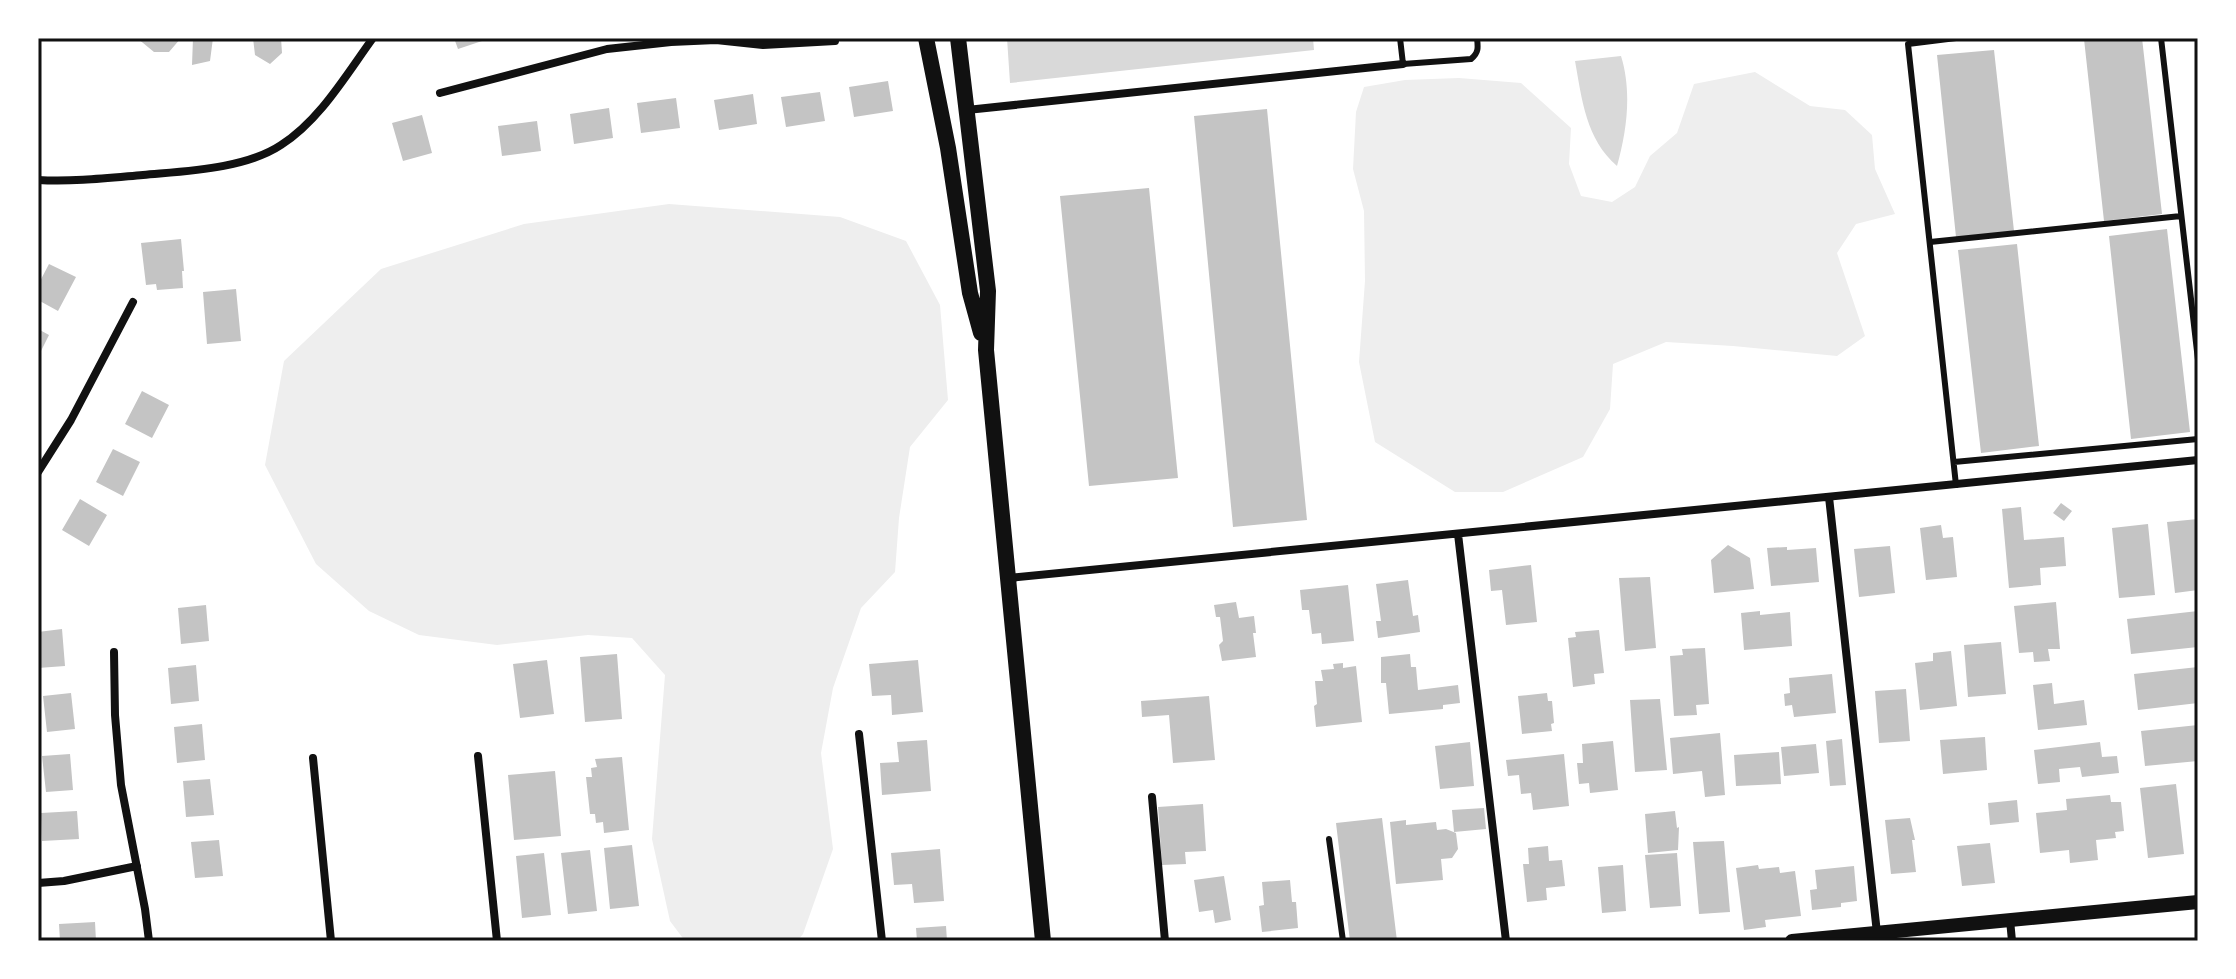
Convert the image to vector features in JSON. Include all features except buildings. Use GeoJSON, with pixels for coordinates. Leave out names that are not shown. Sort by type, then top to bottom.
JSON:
{"type":"FeatureCollection","features":[{"type":"Feature","properties":{"kind":"main road"},"geometry":{"type":"LineString","coordinates":[[926,38],[948,148],[970,293],[986,350]]}},
{"type":"Feature","properties":{"kind":"main road"},"geometry":{"type":"LineString","coordinates":[[958,38],[988,291],[986,350],[1044,939]]}},
{"type":"Feature","properties":{"kind":"street"},"geometry":{"type":"LineString","coordinates":[[38,180],[85,180],[205,169],[238,163],[279,147],[308,124],[373,38]]}},
{"type":"Feature","properties":{"kind":"street"},"geometry":{"type":"LineString","coordinates":[[440,93],[607,49],[716,39],[763,45],[835,41]]}},
{"type":"Feature","properties":{"kind":"street"},"geometry":{"type":"LineString","coordinates":[[967,110],[1403,64]]}},
{"type":"Feature","properties":{"kind":"street"},"geometry":{"type":"LineString","coordinates":[[38,472],[71,420],[133,302]]}},
{"type":"Feature","properties":{"kind":"street"},"geometry":{"type":"LineString","coordinates":[[1007,578],[2198,460]]}},
{"type":"Feature","properties":{"kind":"street"},"geometry":{"type":"LineString","coordinates":[[1829,497],[1877,933]]}},
{"type":"Feature","properties":{"kind":"street"},"geometry":{"type":"LineString","coordinates":[[1458,534],[1506,941]]}},
{"type":"Feature","properties":{"kind":"street"},"geometry":{"type":"LineString","coordinates":[[114,652],[121,785],[149,941]]}},
{"type":"Feature","properties":{"kind":"street"},"geometry":{"type":"LineString","coordinates":[[859,734],[882,941]]}},
{"type":"Feature","properties":{"kind":"street"},"geometry":{"type":"LineString","coordinates":[[478,756],[497,941]]}},
{"type":"Feature","properties":{"kind":"street"},"geometry":{"type":"LineString","coordinates":[[313,758],[331,941]]}},
{"type":"Feature","properties":{"kind":"street"},"geometry":{"type":"LineString","coordinates":[[1152,797],[1165,941]]}},
{"type":"Feature","properties":{"kind":"street"},"geometry":{"type":"LineString","coordinates":[[38,883],[64,881],[137,866]]}},
{"type":"Feature","properties":{"kind":"street"},"geometry":{"type":"LineString","coordinates":[[1792,941],[2198,902]]}},
{"type":"Feature","properties":{"kind":"street"},"geometry":{"type":"LineString","coordinates":[[2010,920],[2012,941]]}},
{"type":"Feature","properties":{"kind":"lane"},"geometry":{"type":"LineString","coordinates":[[1400,38],[1403,64],[1471,59],[1478,49],[1477,38]]}},
{"type":"Feature","properties":{"kind":"lane"},"geometry":{"type":"LineString","coordinates":[[1956,38],[1908,44],[1956,485]]}},
{"type":"Feature","properties":{"kind":"lane"},"geometry":{"type":"LineString","coordinates":[[2161,38],[2198,360]]}},
{"type":"Feature","properties":{"kind":"lane"},"geometry":{"type":"LineString","coordinates":[[1930,242],[2181,216]]}},
{"type":"Feature","properties":{"kind":"lane"},"geometry":{"type":"LineString","coordinates":[[1954,462],[2198,439]]}},
{"type":"Feature","properties":{"kind":"lane"},"geometry":{"type":"LineString","coordinates":[[1329,839],[1343,941]]}},
{"type":"Feature","properties":{"kind":"shaded area"},"geometry":{"type":"Polygon","coordinates":[[[1007,38],[1313,38],[1314,50],[1010,83],[1007,38]]]}},
{"type":"Feature","properties":{"kind":"shaded area"},"geometry":{"type":"Polygon","coordinates":[[[1621,56],[1627,111],[1617,166],[1598,144],[1592,131],[1575,61],[1621,56]]]}},
{"type":"Feature","properties":{"kind":"shaded area"},"geometry":{"type":"Polygon","coordinates":[[[1755,72],[1810,106],[1845,110],[1872,135],[1875,169],[1895,214],[1856,224],[1837,253],[1865,336],[1837,356],[1666,342],[1613,364],[1610,409],[1583,457],[1503,492],[1455,492],[1375,442],[1359,362],[1365,281],[1364,211],[1353,169],[1356,112],[1364,87],[1405,80],[1459,78],[1521,83],[1571,128],[1569,164],[1581,196],[1612,202],[1635,187],[1650,156],[1677,133],[1694,84],[1755,72]]]}},
{"type":"Feature","properties":{"kind":"shaded area"},"geometry":{"type":"Polygon","coordinates":[[[669,204],[840,217],[906,241],[940,305],[948,400],[910,447],[899,518],[895,572],[861,608],[833,688],[821,753],[833,849],[803,934],[797,941],[685,941],[670,921],[652,839],[665,675],[632,638],[588,635],[497,645],[419,635],[369,611],[316,564],[265,465],[284,361],[381,269],[524,224],[669,204]]]}}]}
